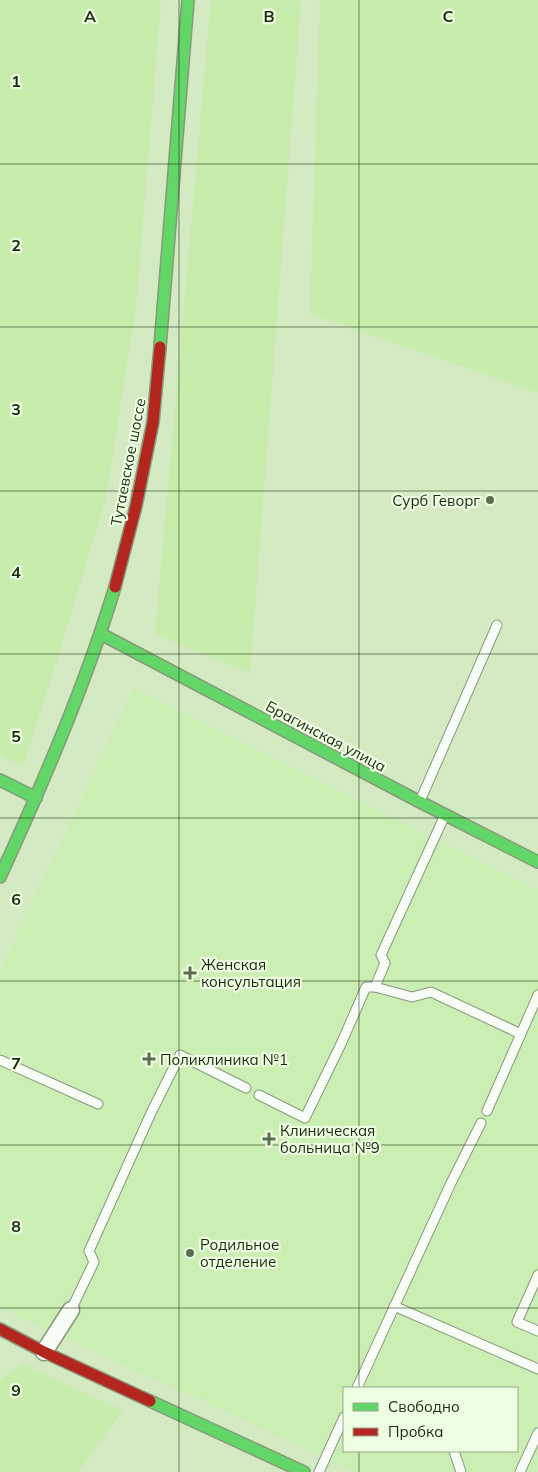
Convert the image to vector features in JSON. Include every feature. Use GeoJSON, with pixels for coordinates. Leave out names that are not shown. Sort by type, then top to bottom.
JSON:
{"type":"FeatureCollection","features":[{"type":"Feature","properties":{"kind":"main road","name":"Тутаевское шоссе"},"geometry":{"type":"LineString","coordinates":[[0,877],[36,798],[101,634],[122,563],[153,422],[164,311],[188,0]]}},
{"type":"Feature","properties":{"kind":"main road","name":"Брагинская улица"},"geometry":{"type":"LineString","coordinates":[[101,634],[538,862]]}},
{"type":"Feature","properties":{"kind":"main road"},"geometry":{"type":"LineString","coordinates":[[0,780],[36,798]]}},
{"type":"Feature","properties":{"kind":"main road"},"geometry":{"type":"LineString","coordinates":[[0,1329],[44,1352],[304,1472]]}},
{"type":"Feature","properties":{"kind":"street"},"geometry":{"type":"LineString","coordinates":[[44,1352],[71,1310]]}},
{"type":"Feature","properties":{"kind":"lane"},"geometry":{"type":"LineString","coordinates":[[420,802],[496,625]]}},
{"type":"Feature","properties":{"kind":"lane"},"geometry":{"type":"LineString","coordinates":[[375,986],[385,963],[381,955],[445,814]]}},
{"type":"Feature","properties":{"kind":"lane"},"geometry":{"type":"LineString","coordinates":[[259,1095],[305,1118],[366,987],[375,986],[412,997],[431,992],[521,1034]]}},
{"type":"Feature","properties":{"kind":"lane"},"geometry":{"type":"LineString","coordinates":[[486,1111],[538,995]]}},
{"type":"Feature","properties":{"kind":"lane"},"geometry":{"type":"LineString","coordinates":[[71,1310],[94,1262],[89,1251],[151,1113],[180,1055],[246,1088]]}},
{"type":"Feature","properties":{"kind":"lane"},"geometry":{"type":"LineString","coordinates":[[0,1060],[98,1104]]}},
{"type":"Feature","properties":{"kind":"lane"},"geometry":{"type":"LineString","coordinates":[[357,1387],[451,1183],[481,1123]]}},
{"type":"Feature","properties":{"kind":"lane"},"geometry":{"type":"LineString","coordinates":[[538,1275],[517,1322],[538,1331]]}},
{"type":"Feature","properties":{"kind":"lane"},"geometry":{"type":"LineString","coordinates":[[394,1306],[538,1369]]}},
{"type":"Feature","properties":{"kind":"lane"},"geometry":{"type":"LineString","coordinates":[[319,1472],[343,1419]]}},
{"type":"Feature","properties":{"kind":"lane"},"geometry":{"type":"LineString","coordinates":[[520,1472],[538,1433]]}},
{"type":"Feature","properties":{"kind":"lane"},"geometry":{"type":"LineString","coordinates":[[454,1452],[461,1472]]}},
{"type":"Feature","properties":{"kind":"shaded area"},"geometry":{"type":"Polygon","coordinates":[[[0,0],[161,0],[136,307],[106,497],[23,766],[0,755],[0,0]]]}},
{"type":"Feature","properties":{"kind":"shaded area"},"geometry":{"type":"Polygon","coordinates":[[[211,0],[301,0],[250,673],[155,634],[211,0]]]}},
{"type":"Feature","properties":{"kind":"shaded area"},"geometry":{"type":"Polygon","coordinates":[[[320,0],[538,0],[538,393],[310,314],[320,0]]]}},
{"type":"Feature","properties":{"kind":"shaded area","name":"Клиническая больница №9"},"geometry":{"type":"Polygon","coordinates":[[[134,688],[538,890],[538,1472],[357,1472],[0,1308],[0,971],[134,688]]]}},
{"type":"Feature","properties":{"kind":"shaded area"},"geometry":{"type":"Polygon","coordinates":[[[22,1364],[123,1410],[78,1472],[0,1472],[0,1380],[22,1364]]]}},
{"type":"Feature","properties":{"kind":"traffic: fast"},"geometry":{"type":"LineString","coordinates":[[160,347],[188,0]]}},
{"type":"Feature","properties":{"kind":"traffic: fast"},"geometry":{"type":"LineString","coordinates":[[0,877],[77,697],[115,587]]}},
{"type":"Feature","properties":{"kind":"traffic: fast"},"geometry":{"type":"LineString","coordinates":[[101,634],[538,862]]}},
{"type":"Feature","properties":{"kind":"traffic: fast"},"geometry":{"type":"LineString","coordinates":[[0,780],[36,798]]}},
{"type":"Feature","properties":{"kind":"traffic: fast"},"geometry":{"type":"LineString","coordinates":[[150,1401],[304,1472]]}},
{"type":"Feature","properties":{"kind":"traffic: jam"},"geometry":{"type":"LineString","coordinates":[[115,587],[136,506],[153,422],[160,347]]}},
{"type":"Feature","properties":{"kind":"traffic: jam"},"geometry":{"type":"LineString","coordinates":[[0,1329],[44,1352],[150,1401]]}},
{"type":"Feature","properties":{"kind":"place","name":"Сурб Геворг"},"geometry":{"type":"Point","coordinates":[490,500]}},
{"type":"Feature","properties":{"kind":"place","name":"Женская консультация"},"geometry":{"type":"Point","coordinates":[190,973]}},
{"type":"Feature","properties":{"kind":"place","name":"Поликлиника №1"},"geometry":{"type":"Point","coordinates":[149,1059]}},
{"type":"Feature","properties":{"kind":"place","name":"Клиническая больница №9"},"geometry":{"type":"Point","coordinates":[269,1139]}},
{"type":"Feature","properties":{"kind":"place","name":"Родильное отделение"},"geometry":{"type":"Point","coordinates":[190,1253]}}]}
